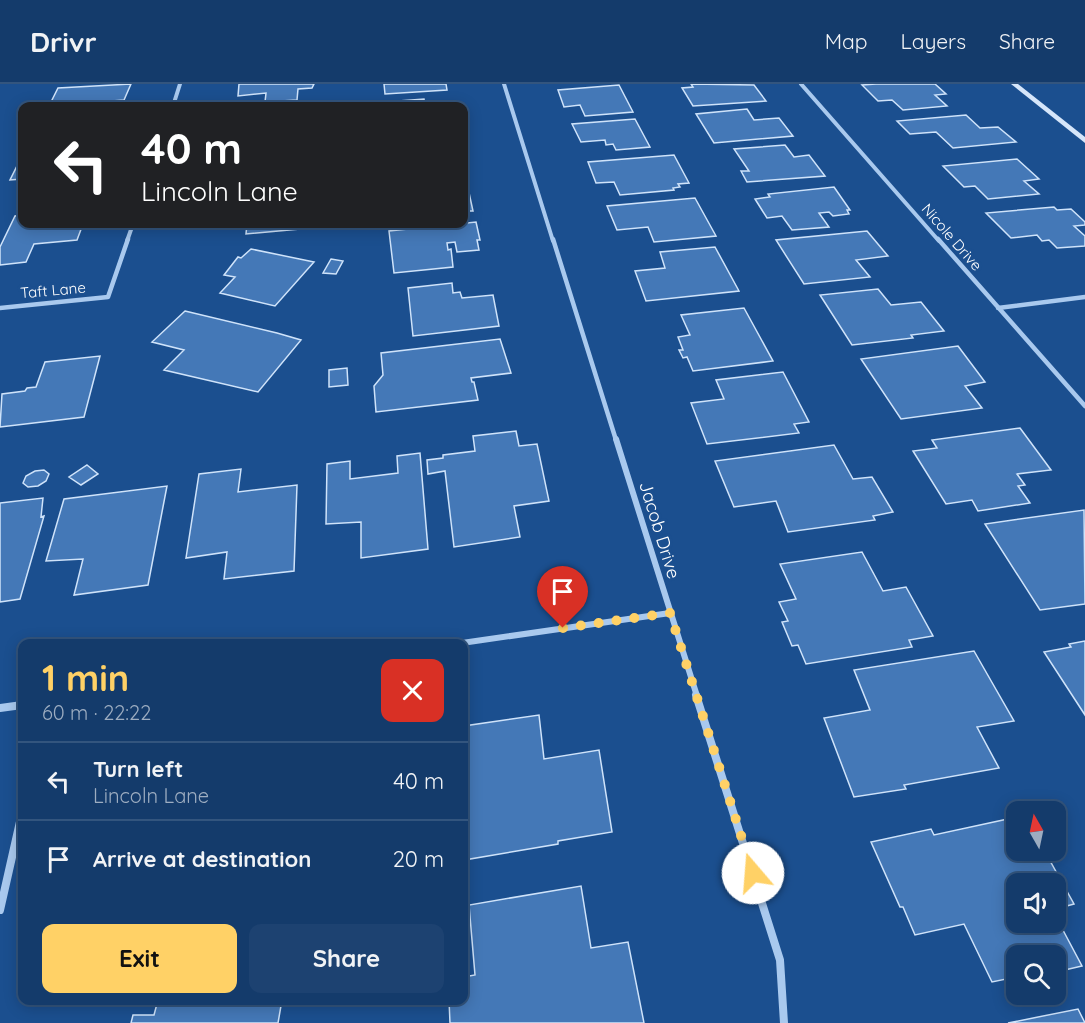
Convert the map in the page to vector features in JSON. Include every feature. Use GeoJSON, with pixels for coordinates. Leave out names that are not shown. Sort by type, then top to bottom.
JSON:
{"type":"FeatureCollection","features":[{"type":"Feature","properties":{"kind":"main road"},"geometry":{"type":"LineString","coordinates":[[1014,84],[1085,141]]}},
{"type":"Feature","properties":{"kind":"street"},"geometry":{"type":"LineString","coordinates":[[174,102],[180,84]]}},
{"type":"Feature","properties":{"kind":"street","name":"Jacob Drive"},"geometry":{"type":"LineString","coordinates":[[504,84],[780,960],[784,1023]]}},
{"type":"Feature","properties":{"kind":"street","name":"Nicole Drive"},"geometry":{"type":"LineString","coordinates":[[801,84],[1085,406]]}},
{"type":"Feature","properties":{"kind":"street","name":"Taft Lane"},"geometry":{"type":"LineString","coordinates":[[0,308],[108,297],[132,228]]}},
{"type":"Feature","properties":{"kind":"street"},"geometry":{"type":"LineString","coordinates":[[998,308],[1085,297]]}},
{"type":"Feature","properties":{"kind":"street"},"geometry":{"type":"LineString","coordinates":[[468,642],[670,613]]}},
{"type":"Feature","properties":{"kind":"street"},"geometry":{"type":"LineString","coordinates":[[0,708],[18,706]]}},
{"type":"Feature","properties":{"kind":"street"},"geometry":{"type":"LineString","coordinates":[[0,910],[18,831]]}},
{"type":"Feature","properties":{"kind":"building"},"geometry":{"type":"Polygon","coordinates":[[[131,84],[124,100],[100,102],[51,102],[58,88],[131,84]]]}},
{"type":"Feature","properties":{"kind":"building"},"geometry":{"type":"Polygon","coordinates":[[[239,84],[314,84],[312,88],[298,89],[297,100],[265,102],[266,93],[238,96],[239,84]]]}},
{"type":"Feature","properties":{"kind":"building"},"geometry":{"type":"Polygon","coordinates":[[[384,84],[446,84],[447,90],[385,94],[384,84]]]}},
{"type":"Feature","properties":{"kind":"building"},"geometry":{"type":"Polygon","coordinates":[[[691,84],[754,85],[766,101],[693,106],[682,88],[693,87],[691,84]]]}},
{"type":"Feature","properties":{"kind":"building"},"geometry":{"type":"Polygon","coordinates":[[[935,84],[946,94],[935,95],[947,106],[903,110],[892,100],[878,101],[862,85],[935,84]]]}},
{"type":"Feature","properties":{"kind":"building"},"geometry":{"type":"Polygon","coordinates":[[[619,85],[633,112],[585,116],[580,105],[564,107],[558,90],[619,85]]]}},
{"type":"Feature","properties":{"kind":"building"},"geometry":{"type":"Polygon","coordinates":[[[424,99],[424,102],[384,102],[424,99]]]}},
{"type":"Feature","properties":{"kind":"building"},"geometry":{"type":"Polygon","coordinates":[[[747,109],[754,120],[779,118],[793,136],[714,143],[696,114],[747,109]]]}},
{"type":"Feature","properties":{"kind":"building"},"geometry":{"type":"Polygon","coordinates":[[[966,115],[980,128],[998,127],[1016,142],[953,148],[936,132],[910,134],[897,121],[966,115]]]}},
{"type":"Feature","properties":{"kind":"building"},"geometry":{"type":"Polygon","coordinates":[[[635,119],[650,147],[616,150],[613,144],[606,145],[605,140],[581,142],[572,124],[635,119]]]}},
{"type":"Feature","properties":{"kind":"building"},"geometry":{"type":"Polygon","coordinates":[[[785,145],[794,157],[809,155],[825,176],[747,182],[741,171],[749,171],[734,149],[785,145]]]}},
{"type":"Feature","properties":{"kind":"building"},"geometry":{"type":"Polygon","coordinates":[[[674,155],[689,183],[678,184],[680,187],[673,188],[674,190],[620,195],[614,182],[596,183],[588,162],[674,155]]]}},
{"type":"Feature","properties":{"kind":"building"},"geometry":{"type":"Polygon","coordinates":[[[1017,159],[1039,179],[1024,181],[1039,194],[988,199],[975,186],[964,187],[943,166],[1017,159]]]}},
{"type":"Feature","properties":{"kind":"building"},"geometry":{"type":"Polygon","coordinates":[[[18,164],[18,179],[10,180],[18,164]]]}},
{"type":"Feature","properties":{"kind":"building"},"geometry":{"type":"Polygon","coordinates":[[[834,187],[850,210],[847,210],[849,214],[833,216],[829,212],[819,213],[829,227],[792,230],[782,216],[767,218],[755,199],[770,197],[768,194],[834,187]]]}},
{"type":"Feature","properties":{"kind":"building"},"geometry":{"type":"Polygon","coordinates":[[[468,188],[473,211],[468,211],[468,188]]]}},
{"type":"Feature","properties":{"kind":"building"},"geometry":{"type":"Polygon","coordinates":[[[695,198],[716,236],[654,242],[648,227],[617,230],[607,206],[695,198]]]}},
{"type":"Feature","properties":{"kind":"building"},"geometry":{"type":"Polygon","coordinates":[[[1054,207],[1057,210],[1071,209],[1085,222],[1085,225],[1074,226],[1085,236],[1085,246],[1057,248],[1049,240],[1042,241],[1037,235],[1011,238],[986,213],[1054,207]]]}},
{"type":"Feature","properties":{"kind":"building"},"geometry":{"type":"Polygon","coordinates":[[[15,216],[18,216],[18,228],[82,228],[77,240],[34,244],[26,262],[0,265],[0,247],[15,216]]]}},
{"type":"Feature","properties":{"kind":"building"},"geometry":{"type":"Polygon","coordinates":[[[476,222],[480,240],[477,240],[479,250],[457,252],[455,242],[447,243],[448,250],[451,249],[453,267],[394,273],[389,231],[418,228],[468,228],[468,223],[476,222]]]}},
{"type":"Feature","properties":{"kind":"building"},"geometry":{"type":"Polygon","coordinates":[[[247,228],[311,228],[246,234],[247,228]]]}},
{"type":"Feature","properties":{"kind":"building"},"geometry":{"type":"Polygon","coordinates":[[[867,231],[888,256],[856,260],[870,277],[804,284],[776,240],[867,231]]]}},
{"type":"Feature","properties":{"kind":"building"},"geometry":{"type":"Polygon","coordinates":[[[715,247],[739,291],[646,301],[635,271],[665,268],[660,252],[715,247]]]}},
{"type":"Feature","properties":{"kind":"building"},"geometry":{"type":"Polygon","coordinates":[[[251,249],[314,262],[275,306],[220,293],[235,277],[224,275],[238,257],[241,258],[251,249]]]}},
{"type":"Feature","properties":{"kind":"building"},"geometry":{"type":"Polygon","coordinates":[[[331,259],[343,261],[336,274],[323,273],[331,259]]]}},
{"type":"Feature","properties":{"kind":"building"},"geometry":{"type":"Polygon","coordinates":[[[452,283],[453,293],[460,292],[462,298],[493,295],[499,326],[413,336],[408,288],[452,283]]]}},
{"type":"Feature","properties":{"kind":"building"},"geometry":{"type":"Polygon","coordinates":[[[878,289],[891,305],[921,302],[944,331],[911,335],[913,338],[852,345],[820,295],[878,289]]]}},
{"type":"Feature","properties":{"kind":"building"},"geometry":{"type":"Polygon","coordinates":[[[744,308],[773,361],[693,371],[687,357],[683,358],[679,350],[683,350],[678,337],[690,335],[681,315],[744,308]]]}},
{"type":"Feature","properties":{"kind":"building"},"geometry":{"type":"Polygon","coordinates":[[[185,311],[301,340],[258,392],[164,370],[184,350],[152,342],[185,311]]]}},
{"type":"Feature","properties":{"kind":"building"},"geometry":{"type":"Polygon","coordinates":[[[500,339],[511,373],[471,378],[478,400],[376,412],[374,386],[383,375],[381,353],[500,339]]]}},
{"type":"Feature","properties":{"kind":"building"},"geometry":{"type":"Polygon","coordinates":[[[958,346],[985,382],[965,386],[982,408],[901,419],[861,359],[958,346]]]}},
{"type":"Feature","properties":{"kind":"building"},"geometry":{"type":"Polygon","coordinates":[[[100,356],[84,417],[0,427],[2,394],[36,387],[45,362],[100,356]]]}},
{"type":"Feature","properties":{"kind":"building"},"geometry":{"type":"Polygon","coordinates":[[[347,368],[348,385],[329,387],[329,370],[347,368]]]}},
{"type":"Feature","properties":{"kind":"building"},"geometry":{"type":"Polygon","coordinates":[[[783,372],[809,422],[794,424],[799,433],[707,444],[691,403],[724,399],[716,380],[783,372]]]}},
{"type":"Feature","properties":{"kind":"building"},"geometry":{"type":"Polygon","coordinates":[[[1020,428],[1051,470],[1017,474],[1025,485],[1018,486],[1030,503],[978,511],[972,500],[946,504],[913,451],[937,448],[932,440],[1020,428]]]}},
{"type":"Feature","properties":{"kind":"building"},"geometry":{"type":"Polygon","coordinates":[[[516,431],[519,446],[537,444],[549,501],[514,506],[520,537],[454,547],[445,471],[428,474],[427,460],[443,458],[443,455],[475,451],[473,436],[516,431]]]}},
{"type":"Feature","properties":{"kind":"building"},"geometry":{"type":"Polygon","coordinates":[[[834,445],[853,479],[872,477],[893,512],[873,516],[875,520],[788,532],[776,501],[734,507],[715,461],[834,445]]]}},
{"type":"Feature","properties":{"kind":"building"},"geometry":{"type":"Polygon","coordinates":[[[420,453],[428,549],[361,558],[361,522],[326,524],[327,464],[350,461],[350,479],[398,473],[397,456],[420,453]]]}},
{"type":"Feature","properties":{"kind":"building"},"geometry":{"type":"Polygon","coordinates":[[[87,465],[98,474],[81,485],[69,477],[87,465]]]}},
{"type":"Feature","properties":{"kind":"building"},"geometry":{"type":"Polygon","coordinates":[[[241,469],[238,492],[297,485],[294,571],[224,579],[227,552],[186,558],[199,474],[241,469]]]}},
{"type":"Feature","properties":{"kind":"building"},"geometry":{"type":"Polygon","coordinates":[[[44,470],[49,474],[46,481],[38,486],[28,487],[23,483],[26,476],[35,471],[44,470]]]}},
{"type":"Feature","properties":{"kind":"building"},"geometry":{"type":"Polygon","coordinates":[[[167,486],[148,585],[74,595],[83,559],[46,561],[64,499],[167,486]]]}},
{"type":"Feature","properties":{"kind":"building"},"geometry":{"type":"Polygon","coordinates":[[[43,498],[41,517],[44,516],[20,599],[0,602],[0,503],[43,498]]]}},
{"type":"Feature","properties":{"kind":"building"},"geometry":{"type":"Polygon","coordinates":[[[1084,510],[1085,604],[1040,610],[985,524],[1084,510]]]}},
{"type":"Feature","properties":{"kind":"building"},"geometry":{"type":"Polygon","coordinates":[[[862,552],[883,591],[906,587],[933,636],[909,640],[912,647],[806,664],[798,645],[792,646],[782,622],[788,621],[779,602],[796,599],[780,564],[862,552]]]}},
{"type":"Feature","properties":{"kind":"building"},"geometry":{"type":"Polygon","coordinates":[[[1085,641],[1085,715],[1044,652],[1071,647],[1069,644],[1085,641]]]}},
{"type":"Feature","properties":{"kind":"building"},"geometry":{"type":"Polygon","coordinates":[[[974,651],[1014,721],[977,727],[999,768],[904,785],[906,789],[854,797],[824,718],[870,710],[854,670],[974,651]]]}},
{"type":"Feature","properties":{"kind":"building"},"geometry":{"type":"Polygon","coordinates":[[[539,715],[544,759],[599,750],[612,832],[468,859],[468,725],[539,715]]]}},
{"type":"Feature","properties":{"kind":"building"},"geometry":{"type":"Polygon","coordinates":[[[1006,819],[1006,861],[1050,861],[1057,873],[1006,873],[1006,933],[1064,933],[1082,966],[1066,970],[1066,945],[1006,945],[1006,979],[992,982],[964,924],[915,935],[871,842],[931,829],[934,835],[1006,819]]]}},
{"type":"Feature","properties":{"kind":"building"},"geometry":{"type":"Polygon","coordinates":[[[581,886],[591,948],[628,942],[644,1023],[450,1023],[449,1005],[468,1005],[468,976],[475,975],[469,905],[581,886]]]}},
{"type":"Feature","properties":{"kind":"building"},"geometry":{"type":"Polygon","coordinates":[[[1066,890],[1074,904],[1066,906],[1066,890]]]}},
{"type":"Feature","properties":{"kind":"building"},"geometry":{"type":"Polygon","coordinates":[[[157,1005],[281,1005],[278,1023],[131,1023],[133,1015],[154,1015],[157,1005]]]}},
{"type":"Feature","properties":{"kind":"building"},"geometry":{"type":"Polygon","coordinates":[[[1078,1009],[1085,1023],[1008,1023],[1078,1009]]]}},
{"type":"Feature","properties":{"kind":"route"},"geometry":{"type":"LineString","coordinates":[[563,628],[670,613],[753,873]]}}]}
